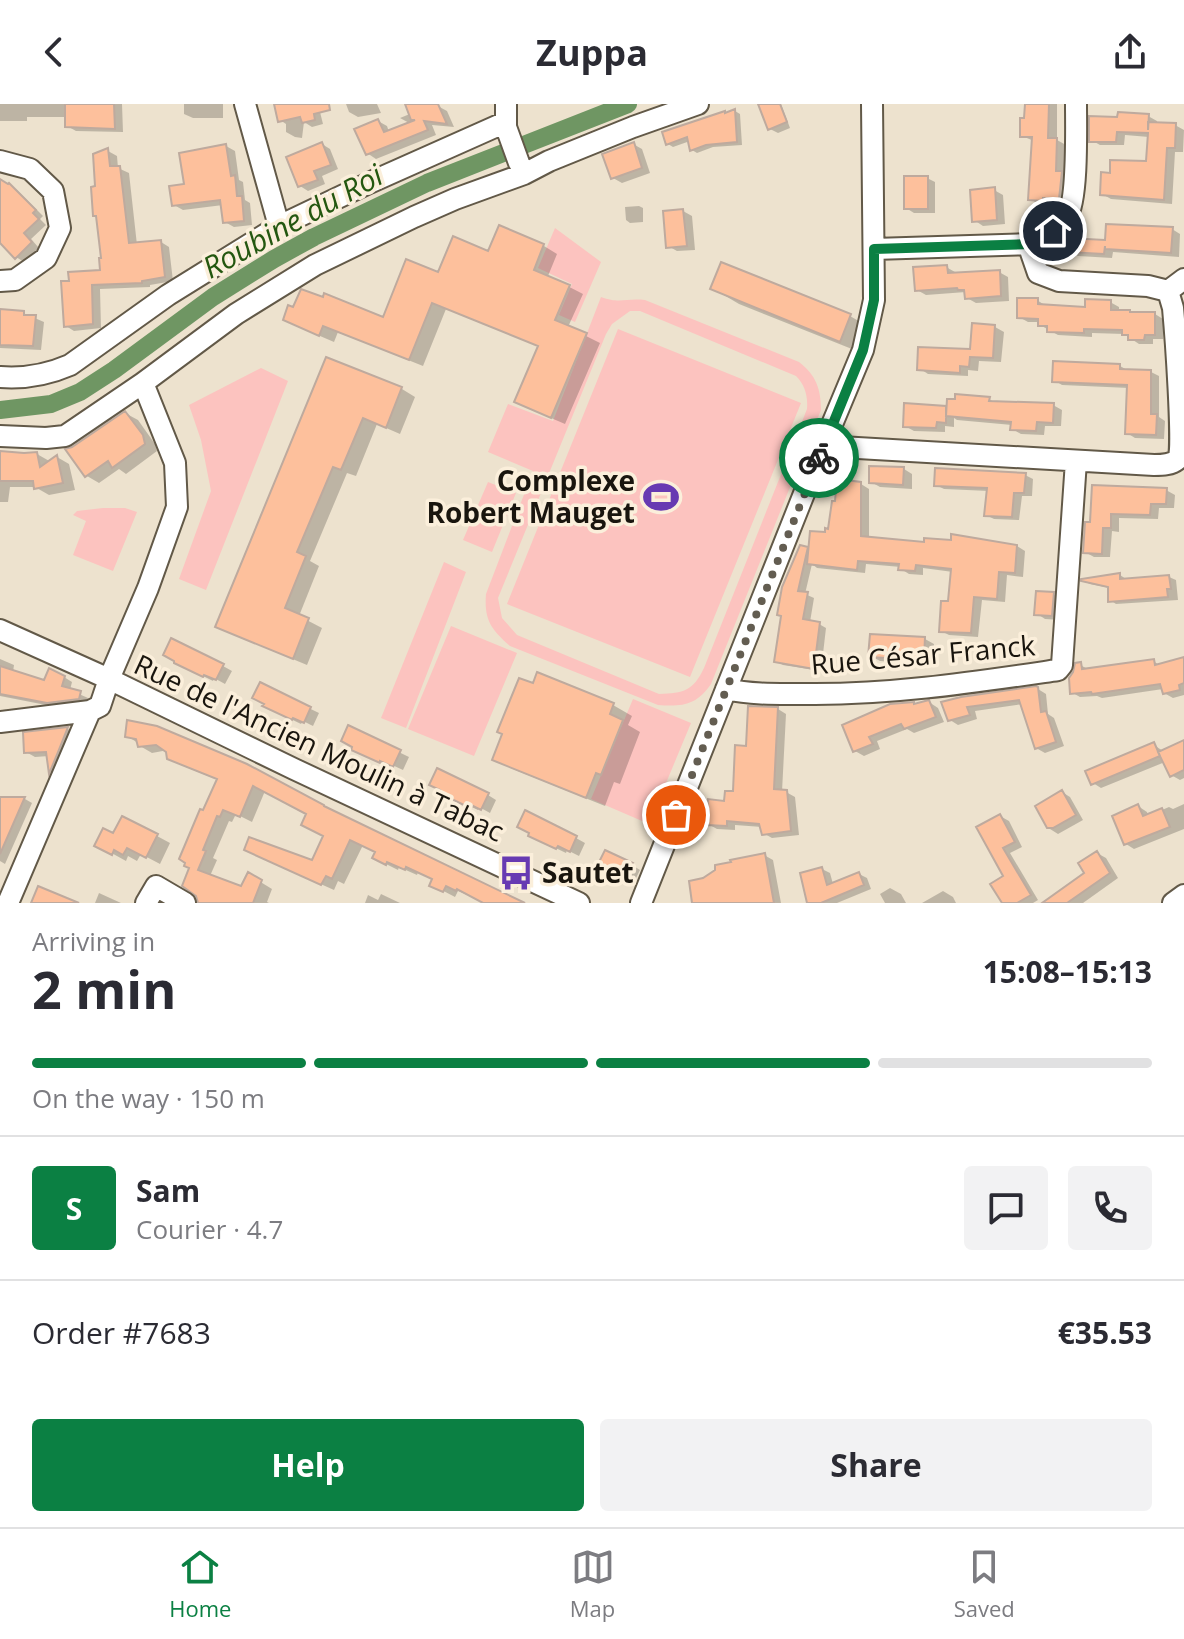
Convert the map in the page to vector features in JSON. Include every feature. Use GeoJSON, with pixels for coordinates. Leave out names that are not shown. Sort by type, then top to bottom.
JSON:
{"type":"FeatureCollection","features":[{"type":"Feature","properties":{"kind":"street"},"geometry":{"type":"LineString","coordinates":[[245,104],[279,226]]}},
{"type":"Feature","properties":{"kind":"street"},"geometry":{"type":"LineString","coordinates":[[0,436],[65,436],[236,314],[315,265],[455,199],[698,104]]}},
{"type":"Feature","properties":{"kind":"street"},"geometry":{"type":"LineString","coordinates":[[641,903],[863,350],[874,300],[872,104]]}},
{"type":"Feature","properties":{"kind":"street"},"geometry":{"type":"LineString","coordinates":[[874,249],[1033,244],[1053,231],[1069,214],[1073,189],[1076,104]]}},
{"type":"Feature","properties":{"kind":"street"},"geometry":{"type":"LineString","coordinates":[[0,377],[34,377],[70,365],[168,295],[279,226],[506,118],[519,163]]}},
{"type":"Feature","properties":{"kind":"street"},"geometry":{"type":"LineString","coordinates":[[0,161],[30,169],[53,191],[60,228],[46,258],[15,280],[0,281]]}},
{"type":"Feature","properties":{"kind":"street"},"geometry":{"type":"LineString","coordinates":[[823,446],[1154,465],[1177,463],[1183,451],[1183,423],[1173,308],[1176,285],[1059,281],[1038,273],[1028,244]]}},
{"type":"Feature","properties":{"kind":"street"},"geometry":{"type":"LineString","coordinates":[[0,630],[109,679],[148,588],[177,507],[175,463],[143,383]]}},
{"type":"Feature","properties":{"kind":"street","name":"Rue César Franck"},"geometry":{"type":"LineString","coordinates":[[726,689],[747,694],[846,695],[961,684],[1058,670],[1062,665],[1076,461]]}},
{"type":"Feature","properties":{"kind":"street","name":"Rue de l'Ancien Moulin à Tabac"},"geometry":{"type":"LineString","coordinates":[[8,903],[90,711],[100,706],[109,679],[579,903]]}},
{"type":"Feature","properties":{"kind":"street"},"geometry":{"type":"LineString","coordinates":[[0,722],[90,711]]}},
{"type":"Feature","properties":{"kind":"street"},"geometry":{"type":"LineString","coordinates":[[146,903],[156,886],[185,903]]}},
{"type":"Feature","properties":{"kind":"street"},"geometry":{"type":"LineString","coordinates":[[1173,903],[1184,895]]}},
{"type":"Feature","properties":{"kind":"shaded area"},"geometry":{"type":"Polygon","coordinates":[[[555,228],[601,262],[575,322],[559,315],[572,284],[538,268],[555,228]]]}},
{"type":"Feature","properties":{"kind":"shaded area"},"geometry":{"type":"Polygon","coordinates":[[[601,297],[645,300],[799,362],[816,383],[821,410],[711,684],[694,700],[682,705],[658,705],[510,646],[490,623],[486,594],[533,471],[488,452],[508,404],[553,421],[601,297]],[[630,311],[612,324],[606,334],[498,598],[502,618],[517,635],[659,694],[668,694],[692,686],[704,668],[807,409],[807,400],[804,387],[796,376],[640,311],[630,311]]]}},
{"type":"Feature","properties":{"kind":"shaded area"},"geometry":{"type":"Polygon","coordinates":[[[618,329],[801,403],[690,677],[507,604],[618,329]]]}},
{"type":"Feature","properties":{"kind":"shaded area"},"geometry":{"type":"Polygon","coordinates":[[[261,368],[288,381],[206,590],[179,579],[211,491],[201,440],[189,405],[261,368]]]}},
{"type":"Feature","properties":{"kind":"shaded area"},"geometry":{"type":"Polygon","coordinates":[[[488,482],[516,493],[492,552],[463,540],[488,482]]]}},
{"type":"Feature","properties":{"kind":"shaded area"},"geometry":{"type":"Polygon","coordinates":[[[125,508],[137,512],[113,571],[73,555],[86,521],[73,515],[77,511],[125,508]]]}},
{"type":"Feature","properties":{"kind":"shaded area"},"geometry":{"type":"Polygon","coordinates":[[[444,562],[466,572],[406,728],[381,718],[444,562]]]}},
{"type":"Feature","properties":{"kind":"shaded area"},"geometry":{"type":"Polygon","coordinates":[[[451,626],[517,653],[474,756],[408,729],[451,626]]]}},
{"type":"Feature","properties":{"kind":"shaded area"},"geometry":{"type":"Polygon","coordinates":[[[633,699],[691,723],[649,824],[591,799],[633,699]]]}},
{"type":"Feature","properties":{"kind":"building"},"geometry":{"type":"Polygon","coordinates":[[[65,104],[114,104],[115,129],[65,127],[65,104]]]}},
{"type":"Feature","properties":{"kind":"building"},"geometry":{"type":"Polygon","coordinates":[[[274,104],[329,104],[330,110],[314,114],[315,120],[302,123],[300,117],[278,122],[274,104]]]}},
{"type":"Feature","properties":{"kind":"building"},"geometry":{"type":"Polygon","coordinates":[[[405,104],[438,104],[447,124],[424,121],[428,130],[366,155],[354,129],[378,119],[384,132],[415,120],[411,120],[405,104]]]}},
{"type":"Feature","properties":{"kind":"building"},"geometry":{"type":"Polygon","coordinates":[[[758,104],[780,104],[787,122],[768,130],[758,104]]]}},
{"type":"Feature","properties":{"kind":"building"},"geometry":{"type":"Polygon","coordinates":[[[1025,104],[1049,104],[1048,138],[1057,138],[1056,171],[1062,171],[1059,199],[1028,200],[1032,137],[1020,137],[1020,118],[1024,118],[1025,104]]]}},
{"type":"Feature","properties":{"kind":"building"},"geometry":{"type":"Polygon","coordinates":[[[735,109],[737,142],[706,145],[690,151],[687,137],[666,145],[662,132],[735,109]]]}},
{"type":"Feature","properties":{"kind":"building"},"geometry":{"type":"Polygon","coordinates":[[[1118,112],[1149,114],[1148,122],[1176,123],[1175,148],[1167,148],[1164,200],[1100,195],[1101,172],[1110,173],[1110,160],[1146,161],[1148,133],[1117,132],[1116,142],[1089,142],[1089,116],[1117,117],[1118,112]]]}},
{"type":"Feature","properties":{"kind":"building"},"geometry":{"type":"Polygon","coordinates":[[[322,142],[331,165],[314,171],[318,180],[298,187],[286,157],[322,142]]]}},
{"type":"Feature","properties":{"kind":"building"},"geometry":{"type":"Polygon","coordinates":[[[634,142],[642,168],[611,179],[602,154],[634,142]]]}},
{"type":"Feature","properties":{"kind":"building"},"geometry":{"type":"Polygon","coordinates":[[[226,144],[237,196],[242,196],[244,221],[223,223],[220,200],[172,206],[169,186],[184,184],[179,153],[226,144]]]}},
{"type":"Feature","properties":{"kind":"building"},"geometry":{"type":"Polygon","coordinates":[[[108,148],[110,166],[120,166],[129,243],[161,240],[165,277],[142,283],[92,285],[93,324],[64,327],[61,281],[69,281],[68,272],[100,270],[91,187],[95,186],[93,154],[108,148]]]}},
{"type":"Feature","properties":{"kind":"building"},"geometry":{"type":"Polygon","coordinates":[[[904,176],[928,176],[928,209],[904,209],[904,176]]]}},
{"type":"Feature","properties":{"kind":"building"},"geometry":{"type":"Polygon","coordinates":[[[0,179],[9,183],[36,210],[33,213],[39,219],[24,233],[32,242],[15,259],[0,243],[0,179]]]}},
{"type":"Feature","properties":{"kind":"building"},"geometry":{"type":"Polygon","coordinates":[[[995,187],[997,220],[972,222],[970,190],[995,187]]]}},
{"type":"Feature","properties":{"kind":"building"},"geometry":{"type":"Polygon","coordinates":[[[683,209],[687,246],[666,248],[663,211],[683,209]]]}},
{"type":"Feature","properties":{"kind":"building"},"geometry":{"type":"Polygon","coordinates":[[[1106,224],[1173,227],[1171,253],[1105,249],[1105,246],[1104,254],[1067,252],[1068,238],[1105,240],[1106,224]]]}},
{"type":"Feature","properties":{"kind":"building"},"geometry":{"type":"Polygon","coordinates":[[[499,225],[544,244],[534,270],[570,285],[555,320],[587,333],[551,418],[514,402],[538,346],[432,303],[409,360],[323,326],[319,336],[283,320],[288,305],[293,307],[301,289],[323,297],[324,293],[383,317],[406,259],[438,272],[453,236],[488,251],[499,225]]]}},
{"type":"Feature","properties":{"kind":"building"},"geometry":{"type":"Polygon","coordinates":[[[721,262],[851,314],[840,342],[710,289],[721,262]]]}},
{"type":"Feature","properties":{"kind":"building"},"geometry":{"type":"Polygon","coordinates":[[[947,265],[948,273],[1000,270],[1001,296],[965,299],[964,290],[957,288],[915,291],[913,267],[947,265]]]}},
{"type":"Feature","properties":{"kind":"building"},"geometry":{"type":"Polygon","coordinates":[[[1017,298],[1038,298],[1038,304],[1085,307],[1085,299],[1111,300],[1111,310],[1155,312],[1155,335],[1145,335],[1144,340],[1128,340],[1128,335],[1122,335],[1122,330],[1047,332],[1047,326],[1038,326],[1038,319],[1017,318],[1017,298]]]}},
{"type":"Feature","properties":{"kind":"building"},"geometry":{"type":"Polygon","coordinates":[[[0,309],[36,315],[33,346],[0,345],[0,309]]]}},
{"type":"Feature","properties":{"kind":"building"},"geometry":{"type":"Polygon","coordinates":[[[972,323],[995,325],[993,358],[970,357],[969,367],[960,366],[960,373],[917,370],[918,347],[970,349],[972,323]]]}},
{"type":"Feature","properties":{"kind":"building"},"geometry":{"type":"Polygon","coordinates":[[[326,357],[402,387],[386,428],[363,418],[341,470],[333,467],[297,552],[306,556],[285,608],[309,618],[293,659],[215,627],[326,357]]]}},
{"type":"Feature","properties":{"kind":"building"},"geometry":{"type":"Polygon","coordinates":[[[1053,361],[1120,364],[1120,369],[1151,370],[1151,414],[1157,414],[1156,435],[1125,434],[1127,385],[1052,382],[1053,361]]]}},
{"type":"Feature","properties":{"kind":"building"},"geometry":{"type":"Polygon","coordinates":[[[955,394],[990,397],[989,401],[1054,403],[1053,423],[1037,422],[1036,431],[1010,430],[1011,422],[946,416],[947,399],[955,399],[955,394]]]}},
{"type":"Feature","properties":{"kind":"building"},"geometry":{"type":"Polygon","coordinates":[[[904,403],[946,406],[946,423],[937,422],[936,428],[903,427],[904,403]]]}},
{"type":"Feature","properties":{"kind":"building"},"geometry":{"type":"Polygon","coordinates":[[[125,411],[143,435],[145,444],[112,468],[108,461],[85,477],[65,449],[125,411]]]}},
{"type":"Feature","properties":{"kind":"building"},"geometry":{"type":"Polygon","coordinates":[[[0,451],[37,452],[40,467],[57,455],[63,483],[34,489],[33,481],[0,481],[0,451]]]}},
{"type":"Feature","properties":{"kind":"building"},"geometry":{"type":"Polygon","coordinates":[[[869,466],[904,467],[903,485],[869,483],[869,466]]]}},
{"type":"Feature","properties":{"kind":"building"},"geometry":{"type":"Polygon","coordinates":[[[935,468],[1026,473],[1024,493],[1014,493],[1012,517],[984,516],[987,488],[934,486],[935,468]]]}},
{"type":"Feature","properties":{"kind":"building"},"geometry":{"type":"Polygon","coordinates":[[[837,479],[861,482],[861,536],[924,542],[924,538],[951,540],[951,534],[1017,545],[1015,573],[999,572],[997,599],[974,597],[971,633],[939,632],[941,601],[948,601],[951,569],[916,565],[915,571],[898,570],[899,564],[858,561],[857,570],[807,564],[810,531],[825,532],[825,528],[828,529],[837,479]]]}},
{"type":"Feature","properties":{"kind":"building"},"geometry":{"type":"Polygon","coordinates":[[[1092,485],[1167,488],[1166,504],[1151,504],[1150,515],[1111,514],[1111,528],[1103,528],[1102,554],[1083,553],[1085,522],[1090,522],[1092,485]]]}},
{"type":"Feature","properties":{"kind":"building"},"geometry":{"type":"Polygon","coordinates":[[[800,545],[808,547],[798,591],[808,592],[803,619],[820,622],[814,669],[774,662],[782,587],[800,545]]]}},
{"type":"Feature","properties":{"kind":"building"},"geometry":{"type":"Polygon","coordinates":[[[1120,573],[1120,579],[1169,575],[1171,589],[1167,589],[1168,597],[1108,602],[1108,587],[1081,581],[1120,573]]]}},
{"type":"Feature","properties":{"kind":"building"},"geometry":{"type":"Polygon","coordinates":[[[1036,591],[1054,592],[1052,616],[1034,615],[1036,591]]]}},
{"type":"Feature","properties":{"kind":"building"},"geometry":{"type":"Polygon","coordinates":[[[870,634],[925,637],[924,660],[868,657],[870,634]]]}},
{"type":"Feature","properties":{"kind":"building"},"geometry":{"type":"Polygon","coordinates":[[[171,638],[224,664],[216,680],[203,677],[163,655],[171,638]]]}},
{"type":"Feature","properties":{"kind":"building"},"geometry":{"type":"Polygon","coordinates":[[[1184,657],[1184,683],[1179,685],[1180,690],[1163,694],[1160,684],[1092,694],[1070,694],[1069,678],[1075,663],[1081,662],[1082,669],[1154,659],[1155,665],[1184,657]]]}},
{"type":"Feature","properties":{"kind":"building"},"geometry":{"type":"Polygon","coordinates":[[[0,666],[44,680],[49,668],[65,676],[62,686],[81,691],[79,699],[47,703],[0,694],[0,666]]]}},
{"type":"Feature","properties":{"kind":"building"},"geometry":{"type":"Polygon","coordinates":[[[537,672],[614,703],[610,714],[623,720],[601,775],[596,773],[586,798],[492,760],[502,734],[497,732],[519,678],[533,683],[537,672]]]}},
{"type":"Feature","properties":{"kind":"building"},"geometry":{"type":"Polygon","coordinates":[[[260,682],[311,707],[304,723],[262,706],[264,704],[252,698],[260,682]]]}},
{"type":"Feature","properties":{"kind":"building"},"geometry":{"type":"Polygon","coordinates":[[[1036,686],[1041,712],[1046,711],[1056,742],[1035,749],[1019,700],[967,707],[970,715],[948,721],[941,702],[961,697],[1036,686]]]}},
{"type":"Feature","properties":{"kind":"building"},"geometry":{"type":"Polygon","coordinates":[[[929,700],[936,717],[904,729],[901,724],[869,737],[873,744],[853,752],[842,725],[890,704],[914,704],[929,700]]]}},
{"type":"Feature","properties":{"kind":"building"},"geometry":{"type":"Polygon","coordinates":[[[748,706],[778,707],[774,789],[787,790],[791,831],[762,835],[759,824],[727,821],[727,826],[706,825],[708,799],[724,801],[725,791],[733,791],[735,745],[746,746],[748,706]]]}},
{"type":"Feature","properties":{"kind":"building"},"geometry":{"type":"Polygon","coordinates":[[[127,720],[157,726],[247,764],[324,806],[525,903],[483,903],[446,886],[443,892],[429,886],[432,879],[406,867],[405,870],[387,862],[386,865],[372,858],[375,852],[350,840],[332,879],[326,876],[321,885],[244,850],[249,837],[312,860],[323,836],[301,825],[306,814],[253,786],[240,817],[223,810],[220,817],[217,816],[198,870],[241,886],[248,872],[262,880],[253,903],[198,903],[196,896],[182,886],[189,868],[179,859],[200,809],[203,810],[217,779],[167,759],[166,752],[156,745],[138,747],[136,739],[125,737],[127,720]]]}},
{"type":"Feature","properties":{"kind":"building"},"geometry":{"type":"Polygon","coordinates":[[[348,725],[401,750],[393,767],[351,750],[352,747],[341,741],[348,725]]]}},
{"type":"Feature","properties":{"kind":"building"},"geometry":{"type":"Polygon","coordinates":[[[68,727],[49,774],[46,752],[24,753],[23,732],[68,727]]]}},
{"type":"Feature","properties":{"kind":"building"},"geometry":{"type":"Polygon","coordinates":[[[1184,740],[1184,770],[1170,777],[1158,752],[1184,740]]]}},
{"type":"Feature","properties":{"kind":"building"},"geometry":{"type":"Polygon","coordinates":[[[1154,742],[1160,756],[1091,785],[1085,771],[1154,742]]]}},
{"type":"Feature","properties":{"kind":"building"},"geometry":{"type":"Polygon","coordinates":[[[437,768],[489,793],[481,810],[469,804],[468,807],[429,785],[437,768]]]}},
{"type":"Feature","properties":{"kind":"building"},"geometry":{"type":"Polygon","coordinates":[[[1062,790],[1076,815],[1053,828],[1047,828],[1035,806],[1062,790]]]}},
{"type":"Feature","properties":{"kind":"building"},"geometry":{"type":"Polygon","coordinates":[[[0,797],[25,797],[0,854],[0,797]]]}},
{"type":"Feature","properties":{"kind":"building"},"geometry":{"type":"Polygon","coordinates":[[[1138,804],[1143,816],[1162,808],[1170,827],[1124,845],[1112,816],[1138,804]]]}},
{"type":"Feature","properties":{"kind":"building"},"geometry":{"type":"Polygon","coordinates":[[[525,810],[577,836],[570,852],[528,836],[529,833],[517,827],[525,810]]]}},
{"type":"Feature","properties":{"kind":"building"},"geometry":{"type":"Polygon","coordinates":[[[1000,814],[1015,842],[1003,848],[1031,895],[1017,903],[1002,903],[990,884],[1003,876],[976,827],[1000,814]]]}},
{"type":"Feature","properties":{"kind":"building"},"geometry":{"type":"Polygon","coordinates":[[[122,816],[158,834],[146,858],[127,848],[123,855],[114,850],[112,855],[94,846],[103,828],[113,833],[122,816]]]}},
{"type":"Feature","properties":{"kind":"building"},"geometry":{"type":"Polygon","coordinates":[[[605,850],[633,863],[625,879],[596,868],[605,850]]]}},
{"type":"Feature","properties":{"kind":"building"},"geometry":{"type":"Polygon","coordinates":[[[1097,851],[1110,873],[1067,903],[1042,903],[1084,873],[1078,863],[1097,851]]]}},
{"type":"Feature","properties":{"kind":"building"},"geometry":{"type":"Polygon","coordinates":[[[765,853],[774,903],[692,903],[689,881],[703,878],[715,870],[715,865],[765,853]]]}},
{"type":"Feature","properties":{"kind":"building"},"geometry":{"type":"Polygon","coordinates":[[[822,867],[827,885],[859,872],[864,885],[821,903],[807,903],[800,873],[822,867]]]}},
{"type":"Feature","properties":{"kind":"building"},"geometry":{"type":"Polygon","coordinates":[[[38,886],[79,903],[31,903],[38,886]]]}},
{"type":"Feature","properties":{"kind":"waterway","name":"Roubine du Roi"},"geometry":{"type":"LineString","coordinates":[[0,410],[51,404],[80,392],[213,297],[314,237],[427,183],[628,104]]}},
{"type":"Feature","properties":{"kind":"way so far"},"geometry":{"type":"LineString","coordinates":[[676,815],[819,458]]}},
{"type":"Feature","properties":{"kind":"place","name":"Complexe Robert Mauget"},"geometry":{"type":"Point","coordinates":[661,497]}},
{"type":"Feature","properties":{"kind":"place","name":"Sautet"},"geometry":{"type":"Point","coordinates":[516,873]}},
{"type":"Feature","properties":{"kind":"route"},"geometry":{"type":"LineString","coordinates":[[819,458],[863,350],[874,300],[874,249],[1033,244],[1053,231]]}}]}
